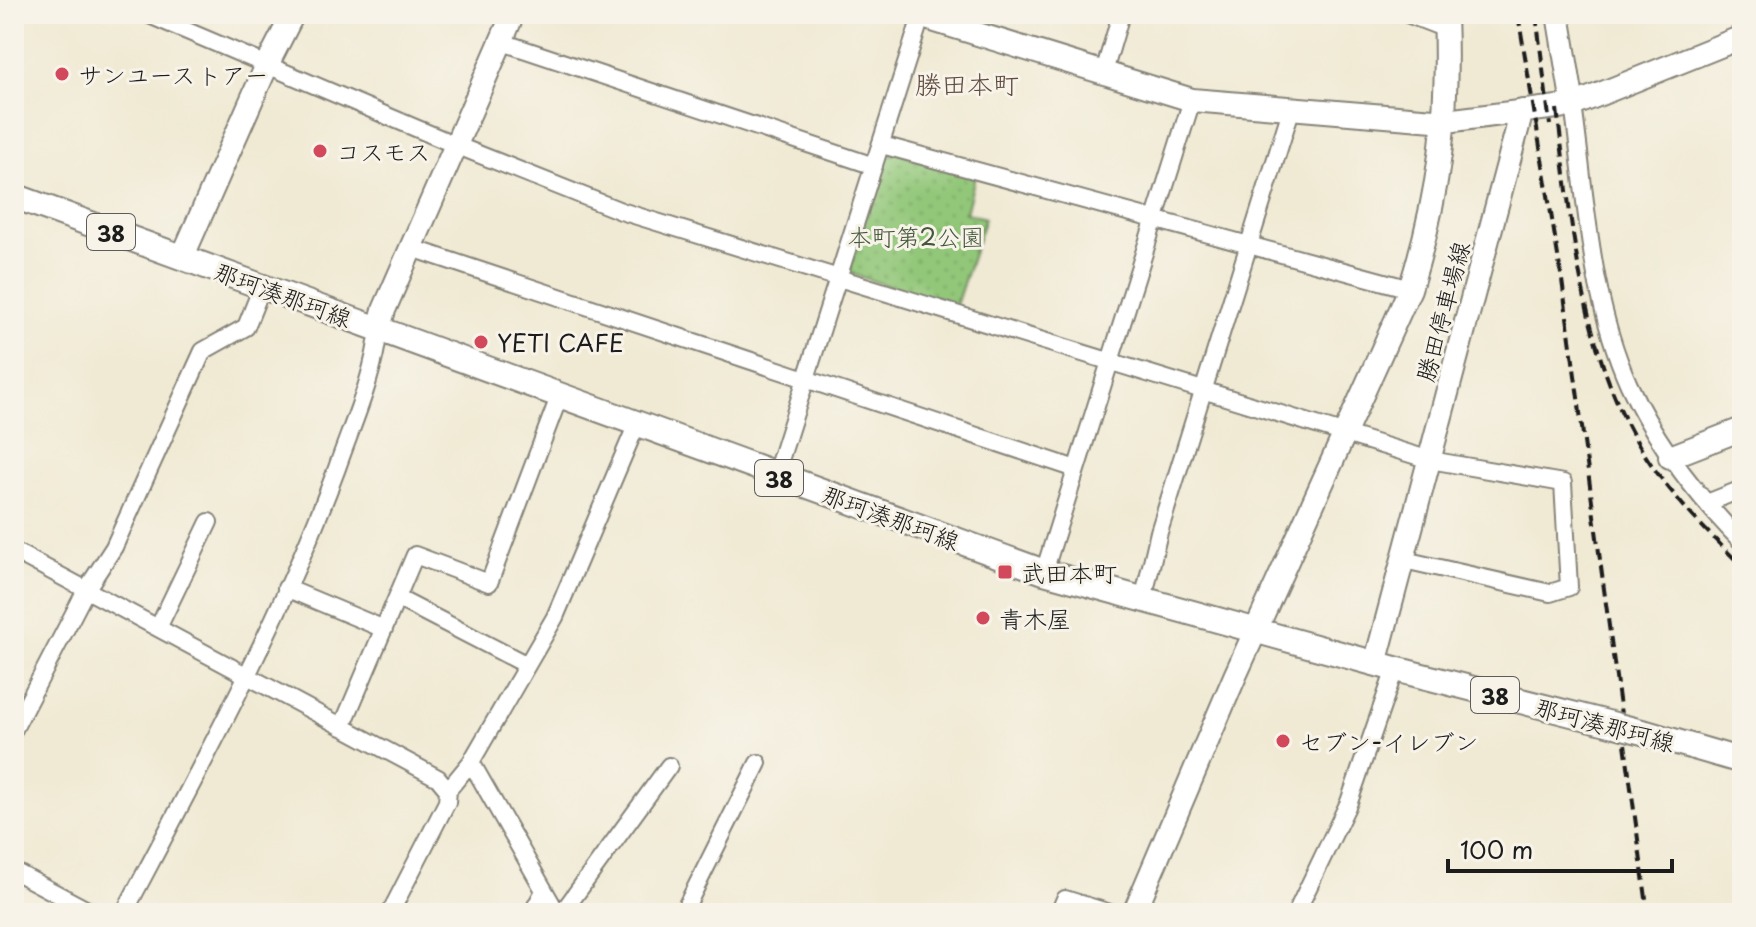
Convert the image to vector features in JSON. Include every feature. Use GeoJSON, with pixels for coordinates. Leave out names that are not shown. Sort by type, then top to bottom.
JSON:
{"type":"FeatureCollection","features":[{"type":"Feature","properties":{"kind":"main road","name":"那珂湊那珂線"},"geometry":{"type":"LineString","coordinates":[[14,196],[379,328],[636,426],[1044,572],[1385,667],[1646,733],[1742,761]]}},
{"type":"Feature","properties":{"kind":"street"},"geometry":{"type":"LineString","coordinates":[[147,14],[458,146],[621,211],[1430,460],[1563,483],[1569,587],[1550,593],[1404,560]]}},
{"type":"Feature","properties":{"kind":"street"},"geometry":{"type":"LineString","coordinates":[[182,258],[267,65],[293,14]]}},
{"type":"Feature","properties":{"kind":"street"},"geometry":{"type":"LineString","coordinates":[[124,913],[249,674],[320,512],[366,388],[384,310],[513,14]]}},
{"type":"Feature","properties":{"kind":"street"},"geometry":{"type":"LineString","coordinates":[[1104,72],[1121,14]]}},
{"type":"Feature","properties":{"kind":"street"},"geometry":{"type":"LineString","coordinates":[[1134,913],[1255,631],[1410,289],[1427,233],[1446,121],[1446,22],[1407,14]]}},
{"type":"Feature","properties":{"kind":"street"},"geometry":{"type":"LineString","coordinates":[[1558,14],[1594,257],[1627,381],[1670,457],[1742,542]]}},
{"type":"Feature","properties":{"kind":"street"},"geometry":{"type":"LineString","coordinates":[[775,476],[841,279],[917,15],[1192,100],[1446,121],[1573,105],[1742,37]]}},
{"type":"Feature","properties":{"kind":"street"},"geometry":{"type":"LineString","coordinates":[[502,42],[874,166]]}},
{"type":"Feature","properties":{"kind":"street"},"geometry":{"type":"LineString","coordinates":[[1044,572],[1192,100]]}},
{"type":"Feature","properties":{"kind":"street"},"geometry":{"type":"LineString","coordinates":[[1143,600],[1159,532],[1291,110]]}},
{"type":"Feature","properties":{"kind":"street","name":"勝田停車場線"},"geometry":{"type":"LineString","coordinates":[[1385,667],[1404,560],[1522,111]]}},
{"type":"Feature","properties":{"kind":"street"},"geometry":{"type":"LineString","coordinates":[[882,145],[1410,289]]}},
{"type":"Feature","properties":{"kind":"street"},"geometry":{"type":"LineString","coordinates":[[412,248],[1076,469]]}},
{"type":"Feature","properties":{"kind":"street"},"geometry":{"type":"LineString","coordinates":[[14,729],[86,590],[114,547],[203,351],[246,327],[262,287]]}},
{"type":"Feature","properties":{"kind":"street"},"geometry":{"type":"LineString","coordinates":[[342,727],[415,555],[489,583],[559,397]]}},
{"type":"Feature","properties":{"kind":"street"},"geometry":{"type":"LineString","coordinates":[[390,913],[447,802],[448,790],[471,762],[555,617],[636,426]]}},
{"type":"Feature","properties":{"kind":"street"},"geometry":{"type":"LineString","coordinates":[[1670,457],[1742,429]]}},
{"type":"Feature","properties":{"kind":"street"},"geometry":{"type":"LineString","coordinates":[[1707,503],[1742,489]]}},
{"type":"Feature","properties":{"kind":"street"},"geometry":{"type":"LineString","coordinates":[[158,628],[209,522]]}},
{"type":"Feature","properties":{"kind":"street"},"geometry":{"type":"LineString","coordinates":[[14,551],[249,674],[438,778],[448,790]]}},
{"type":"Feature","properties":{"kind":"street"},"geometry":{"type":"LineString","coordinates":[[286,588],[384,629]]}},
{"type":"Feature","properties":{"kind":"street"},"geometry":{"type":"LineString","coordinates":[[397,598],[527,665]]}},
{"type":"Feature","properties":{"kind":"street"},"geometry":{"type":"LineString","coordinates":[[1296,913],[1349,802],[1385,667]]}},
{"type":"Feature","properties":{"kind":"street"},"geometry":{"type":"LineString","coordinates":[[471,762],[559,913],[669,766]]}},
{"type":"Feature","properties":{"kind":"street"},"geometry":{"type":"LineString","coordinates":[[683,913],[758,763]]}},
{"type":"Feature","properties":{"kind":"street"},"geometry":{"type":"LineString","coordinates":[[14,871],[93,913]]}},
{"type":"Feature","properties":{"kind":"street"},"geometry":{"type":"LineString","coordinates":[[532,913],[544,891]]}},
{"type":"Feature","properties":{"kind":"street"},"geometry":{"type":"LineString","coordinates":[[1059,913],[1065,899],[1110,913]]}},
{"type":"Feature","properties":{"kind":"green space","name":"本町第2公園"},"geometry":{"type":"Polygon","coordinates":[[[896,152],[975,177],[966,213],[985,218],[955,308],[852,274],[850,268],[884,158],[896,152]]]}},
{"type":"Feature","properties":{"kind":"railway"},"geometry":{"type":"LineString","coordinates":[[1518,14],[1562,280],[1648,913]]}},
{"type":"Feature","properties":{"kind":"railway"},"geometry":{"type":"LineString","coordinates":[[1536,14],[1550,125]]}},
{"type":"Feature","properties":{"kind":"railway"},"geometry":{"type":"LineString","coordinates":[[1557,109],[1583,291],[1608,380],[1626,421],[1659,475],[1692,516],[1742,566]]}},
{"type":"Feature","properties":{"kind":"place","name":"サンユーストアー"},"geometry":{"type":"Point","coordinates":[62,74]}},
{"type":"Feature","properties":{"kind":"place","name":"コスモス"},"geometry":{"type":"Point","coordinates":[320,151]}},
{"type":"Feature","properties":{"kind":"place","name":"YETI CAFE"},"geometry":{"type":"Point","coordinates":[481,342]}},
{"type":"Feature","properties":{"kind":"place","name":"武田本町"},"geometry":{"type":"Point","coordinates":[1005,572]}},
{"type":"Feature","properties":{"kind":"place","name":"青木屋"},"geometry":{"type":"Point","coordinates":[983,618]}},
{"type":"Feature","properties":{"kind":"place","name":"セブン-イレブン"},"geometry":{"type":"Point","coordinates":[1283,741]}},
{"type":"Feature","properties":{"kind":"district","name":"勝田本町"},"geometry":{"type":"Point","coordinates":[967,83]}}]}
